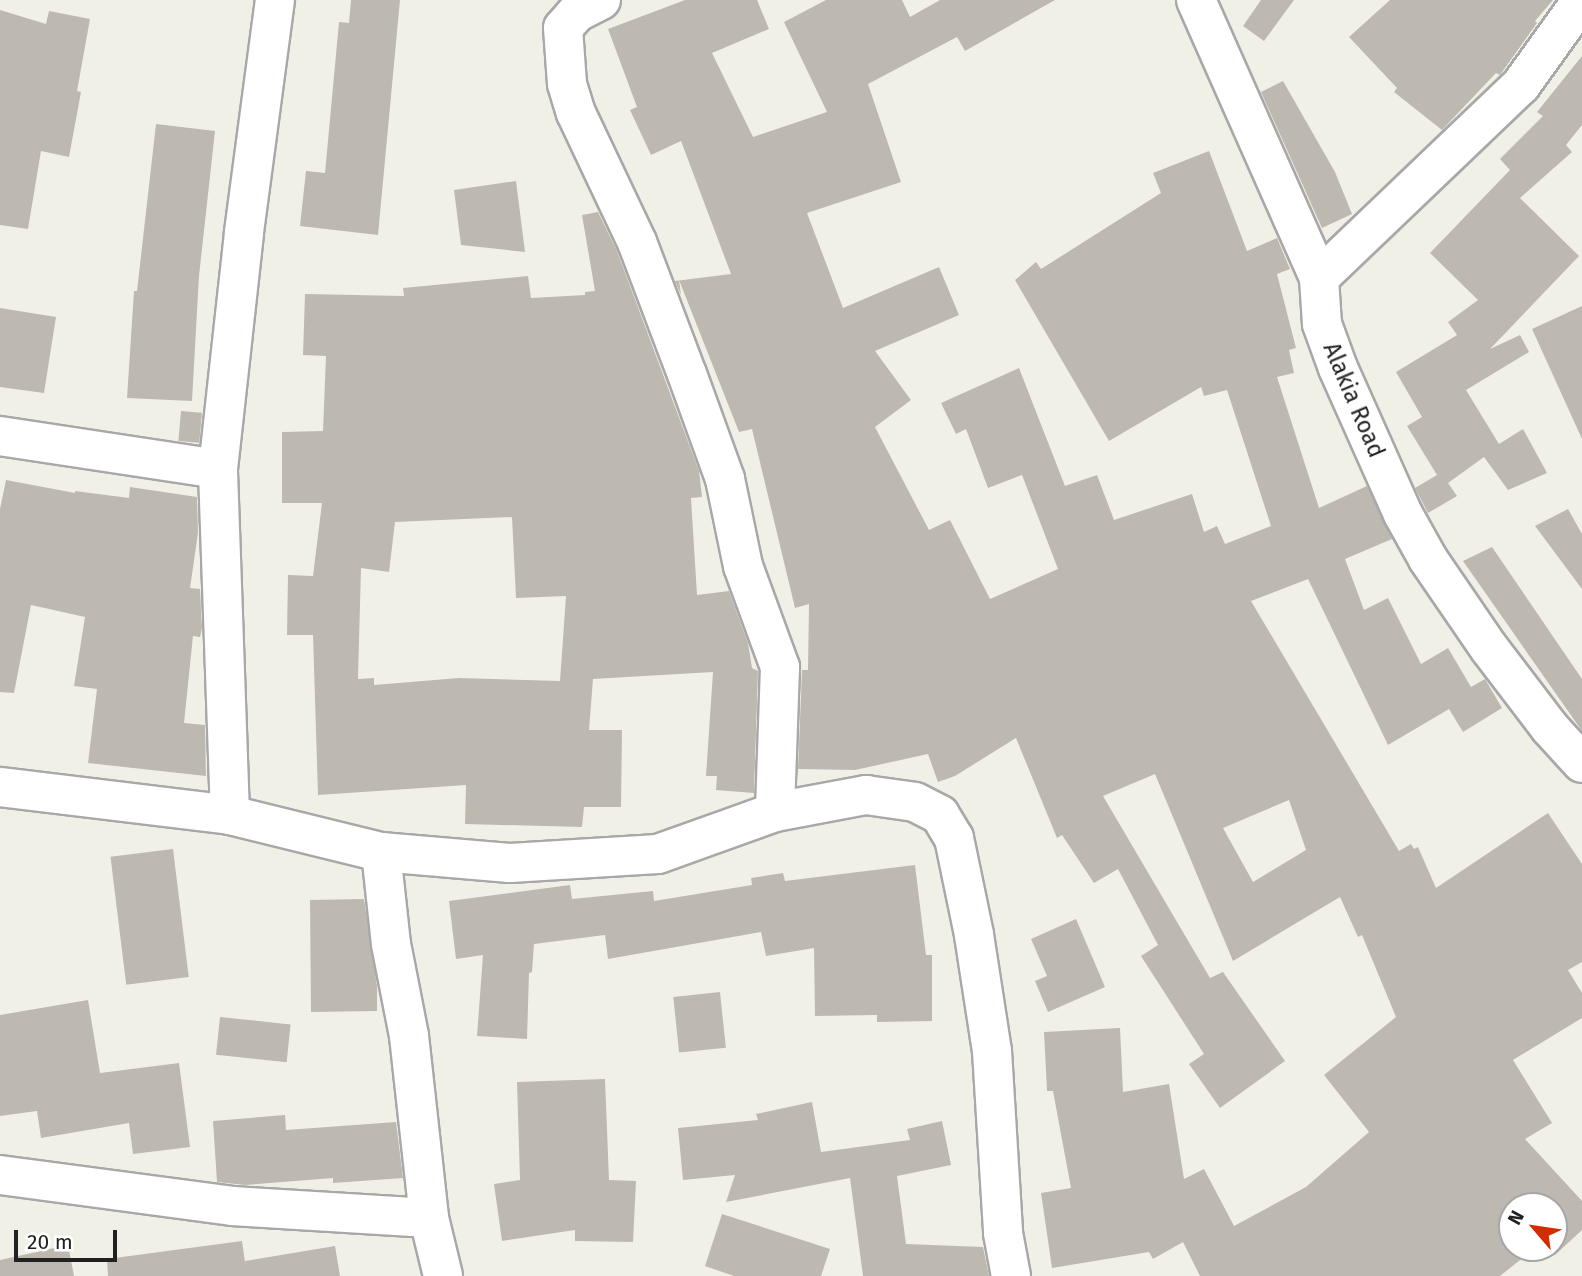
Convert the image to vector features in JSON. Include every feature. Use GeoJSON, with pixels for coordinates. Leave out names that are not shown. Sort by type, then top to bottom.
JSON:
{"type":"FeatureCollection","features":[{"type":"Feature","properties":{"kind":"street"},"geometry":{"type":"LineString","coordinates":[[230,815],[218,469],[244,232],[275,0]]}},
{"type":"Feature","properties":{"kind":"street"},"geometry":{"type":"LineString","coordinates":[[601,0],[577,12],[563,28],[566,85],[576,113],[637,242],[687,374],[725,479],[743,566],[780,667],[775,812]]}},
{"type":"Feature","properties":{"kind":"street","name":"Alakia Road"},"geometry":{"type":"LineString","coordinates":[[1196,0],[1319,278],[1322,324],[1338,368],[1427,559],[1489,648],[1550,728],[1582,763]]}},
{"type":"Feature","properties":{"kind":"street"},"geometry":{"type":"LineString","coordinates":[[1319,278],[1521,85],[1582,0]]}},
{"type":"Feature","properties":{"kind":"street"},"geometry":{"type":"LineString","coordinates":[[0,436],[218,469]]}},
{"type":"Feature","properties":{"kind":"street"},"geometry":{"type":"LineString","coordinates":[[0,788],[230,815],[381,852],[510,863],[658,854],[775,812],[866,795],[915,802],[940,815],[954,838],[992,1051],[1003,1233],[1011,1276]]}},
{"type":"Feature","properties":{"kind":"street"},"geometry":{"type":"LineString","coordinates":[[381,852],[391,944],[409,1036],[429,1218],[443,1276]]}},
{"type":"Feature","properties":{"kind":"street"},"geometry":{"type":"LineString","coordinates":[[0,1175],[232,1206],[429,1218]]}},
{"type":"Feature","properties":{"kind":"building"},"geometry":{"type":"Polygon","coordinates":[[[351,0],[400,0],[378,235],[300,226],[306,171],[325,173],[339,22],[349,23],[351,0]]]}},
{"type":"Feature","properties":{"kind":"building"},"geometry":{"type":"Polygon","coordinates":[[[685,0],[757,0],[769,29],[712,53],[753,137],[827,112],[784,22],[826,0],[902,0],[910,17],[940,0],[1055,0],[965,51],[957,37],[868,84],[901,182],[807,213],[843,308],[939,267],[959,315],[875,351],[911,400],[875,427],[929,530],[950,520],[990,599],[1058,569],[1022,475],[988,488],[966,429],[956,434],[941,403],[1019,368],[1065,486],[1097,475],[1114,520],[1192,494],[1204,532],[1217,526],[1225,544],[1271,526],[1227,390],[1204,396],[1201,387],[1109,441],[1015,280],[1036,262],[1041,269],[1161,193],[1153,173],[1209,151],[1247,251],[1277,238],[1290,269],[1277,274],[1296,348],[1289,350],[1294,373],[1277,377],[1319,508],[1367,486],[1392,539],[1345,559],[1364,610],[1388,598],[1421,664],[1448,648],[1471,687],[1485,679],[1502,708],[1463,732],[1449,709],[1388,745],[1308,579],[1251,601],[1399,851],[1411,844],[1414,849],[1418,847],[1436,888],[1548,813],[1582,864],[1582,962],[1568,970],[1582,993],[1582,1018],[1513,1060],[1552,1123],[1525,1139],[1582,1201],[1582,1230],[1568,1243],[1568,1192],[1498,1192],[1498,1262],[1518,1262],[1500,1276],[1200,1276],[1183,1242],[1153,1259],[1149,1252],[1052,1268],[1041,1193],[1071,1188],[1053,1091],[1047,1091],[1044,1032],[1120,1028],[1123,1092],[1169,1084],[1184,1179],[1204,1169],[1234,1226],[1306,1187],[1369,1132],[1324,1075],[1396,1017],[1362,935],[1358,937],[1340,897],[1233,961],[1155,774],[1103,796],[1210,978],[1223,972],[1285,1061],[1220,1108],[1189,1064],[1204,1054],[1141,956],[1158,945],[1118,869],[1094,883],[1062,835],[1057,838],[1016,738],[955,776],[938,782],[928,754],[855,770],[798,769],[802,670],[808,670],[809,604],[795,608],[752,429],[739,432],[679,280],[731,274],[681,141],[651,155],[630,110],[637,107],[608,29],[685,0]],[[1289,800],[1223,828],[1253,882],[1306,850],[1289,800]]]}},
{"type":"Feature","properties":{"kind":"building"},"geometry":{"type":"Polygon","coordinates":[[[1261,0],[1294,0],[1264,41],[1243,26],[1261,0]]]}},
{"type":"Feature","properties":{"kind":"building"},"geometry":{"type":"Polygon","coordinates":[[[1390,0],[1553,0],[1535,21],[1537,23],[1500,75],[1496,73],[1442,130],[1394,92],[1397,88],[1349,37],[1390,0]]]}},
{"type":"Feature","properties":{"kind":"building"},"geometry":{"type":"Polygon","coordinates":[[[0,10],[46,24],[49,11],[90,19],[69,157],[41,151],[28,229],[0,225],[0,10]]]}},
{"type":"Feature","properties":{"kind":"building"},"geometry":{"type":"Polygon","coordinates":[[[1582,56],[1582,125],[1566,145],[1572,152],[1520,198],[1579,256],[1490,349],[1520,335],[1529,352],[1466,390],[1499,444],[1523,429],[1547,473],[1508,490],[1484,457],[1448,483],[1457,496],[1428,513],[1415,488],[1437,475],[1407,426],[1422,417],[1396,372],[1457,335],[1448,322],[1478,300],[1430,253],[1510,170],[1500,159],[1543,116],[1537,112],[1582,56]]]}},
{"type":"Feature","properties":{"kind":"building"},"geometry":{"type":"Polygon","coordinates":[[[1283,81],[1335,172],[1352,214],[1322,228],[1261,92],[1283,81]]]}},
{"type":"Feature","properties":{"kind":"building"},"geometry":{"type":"Polygon","coordinates":[[[156,124],[215,131],[199,276],[192,401],[127,398],[134,291],[137,291],[156,124]]]}},
{"type":"Feature","properties":{"kind":"building"},"geometry":{"type":"Polygon","coordinates":[[[516,181],[525,252],[461,245],[454,190],[516,181]]]}},
{"type":"Feature","properties":{"kind":"building"},"geometry":{"type":"Polygon","coordinates":[[[598,212],[617,251],[699,471],[702,497],[691,498],[697,595],[729,591],[748,643],[752,668],[758,671],[754,793],[716,790],[717,776],[706,776],[713,672],[593,679],[589,730],[622,730],[621,807],[584,807],[582,827],[465,824],[466,785],[318,795],[313,635],[287,635],[288,575],[313,576],[322,503],[282,503],[282,432],[323,431],[326,356],[303,355],[305,294],[404,296],[403,288],[528,276],[531,298],[585,295],[585,292],[595,291],[582,215],[598,212]],[[512,517],[395,522],[389,572],[361,568],[358,679],[374,678],[374,685],[459,678],[560,681],[566,596],[516,598],[512,517]]]}},
{"type":"Feature","properties":{"kind":"building"},"geometry":{"type":"Polygon","coordinates":[[[679,280],[681,295],[675,281],[679,280]]]}},
{"type":"Feature","properties":{"kind":"building"},"geometry":{"type":"Polygon","coordinates":[[[1582,306],[1582,439],[1532,329],[1582,306]]]}},
{"type":"Feature","properties":{"kind":"building"},"geometry":{"type":"Polygon","coordinates":[[[0,308],[56,317],[44,393],[0,387],[0,308]]]}},
{"type":"Feature","properties":{"kind":"building"},"geometry":{"type":"Polygon","coordinates":[[[181,411],[202,413],[199,443],[178,441],[181,411]]]}},
{"type":"Feature","properties":{"kind":"building"},"geometry":{"type":"Polygon","coordinates":[[[6,480],[75,493],[129,498],[130,487],[197,497],[198,533],[190,588],[200,589],[202,628],[200,637],[193,636],[184,723],[205,725],[206,776],[88,763],[97,689],[74,686],[85,617],[31,605],[14,693],[0,692],[0,509],[6,480]]]}},
{"type":"Feature","properties":{"kind":"building"},"geometry":{"type":"Polygon","coordinates":[[[1568,509],[1582,534],[1582,589],[1535,526],[1568,509]]]}},
{"type":"Feature","properties":{"kind":"building"},"geometry":{"type":"Polygon","coordinates":[[[1492,547],[1582,679],[1582,731],[1463,561],[1492,547]]]}},
{"type":"Feature","properties":{"kind":"building"},"geometry":{"type":"Polygon","coordinates":[[[173,849],[189,977],[126,985],[110,857],[173,849]]]}},
{"type":"Feature","properties":{"kind":"building"},"geometry":{"type":"Polygon","coordinates":[[[915,865],[926,955],[932,955],[932,1021],[877,1022],[877,1015],[815,1016],[814,948],[766,956],[761,932],[608,959],[605,935],[534,944],[532,972],[529,973],[527,1039],[477,1036],[483,955],[456,959],[449,901],[570,885],[572,899],[653,891],[654,901],[752,885],[751,878],[783,873],[785,881],[915,865]]]}},
{"type":"Feature","properties":{"kind":"building"},"geometry":{"type":"Polygon","coordinates":[[[364,899],[377,986],[377,1011],[311,1012],[310,900],[364,899]]]}},
{"type":"Feature","properties":{"kind":"building"},"geometry":{"type":"Polygon","coordinates":[[[1076,919],[1105,987],[1048,1012],[1035,981],[1047,976],[1031,939],[1076,919]]]}},
{"type":"Feature","properties":{"kind":"building"},"geometry":{"type":"Polygon","coordinates":[[[720,992],[726,1048],[679,1053],[673,997],[720,992]]]}},
{"type":"Feature","properties":{"kind":"building"},"geometry":{"type":"Polygon","coordinates":[[[88,1000],[100,1073],[179,1063],[190,1147],[133,1154],[129,1123],[41,1138],[37,1111],[0,1116],[0,1015],[88,1000]]]}},
{"type":"Feature","properties":{"kind":"building"},"geometry":{"type":"Polygon","coordinates":[[[220,1017],[291,1024],[287,1062],[216,1055],[220,1017]]]}},
{"type":"Feature","properties":{"kind":"building"},"geometry":{"type":"Polygon","coordinates":[[[605,1079],[609,1180],[636,1181],[633,1242],[575,1241],[575,1230],[502,1241],[494,1184],[520,1180],[517,1082],[605,1079]]]}},
{"type":"Feature","properties":{"kind":"building"},"geometry":{"type":"Polygon","coordinates":[[[812,1102],[821,1152],[910,1140],[907,1129],[942,1121],[951,1165],[897,1176],[906,1244],[983,1247],[989,1276],[863,1276],[850,1178],[726,1202],[735,1175],[683,1180],[678,1128],[758,1120],[756,1114],[812,1102]]]}},
{"type":"Feature","properties":{"kind":"building"},"geometry":{"type":"Polygon","coordinates":[[[285,1115],[286,1130],[396,1122],[403,1178],[333,1183],[333,1178],[245,1185],[217,1182],[213,1121],[285,1115]]]}},
{"type":"Feature","properties":{"kind":"building"},"geometry":{"type":"Polygon","coordinates":[[[722,1214],[830,1249],[821,1276],[734,1276],[705,1266],[722,1214]]]}},
{"type":"Feature","properties":{"kind":"building"},"geometry":{"type":"Polygon","coordinates":[[[242,1241],[246,1269],[245,1261],[335,1246],[340,1276],[108,1276],[107,1259],[242,1241]]]}},
{"type":"Feature","properties":{"kind":"building"},"geometry":{"type":"Polygon","coordinates":[[[68,1245],[74,1276],[0,1276],[0,1260],[68,1245]]]}}]}
